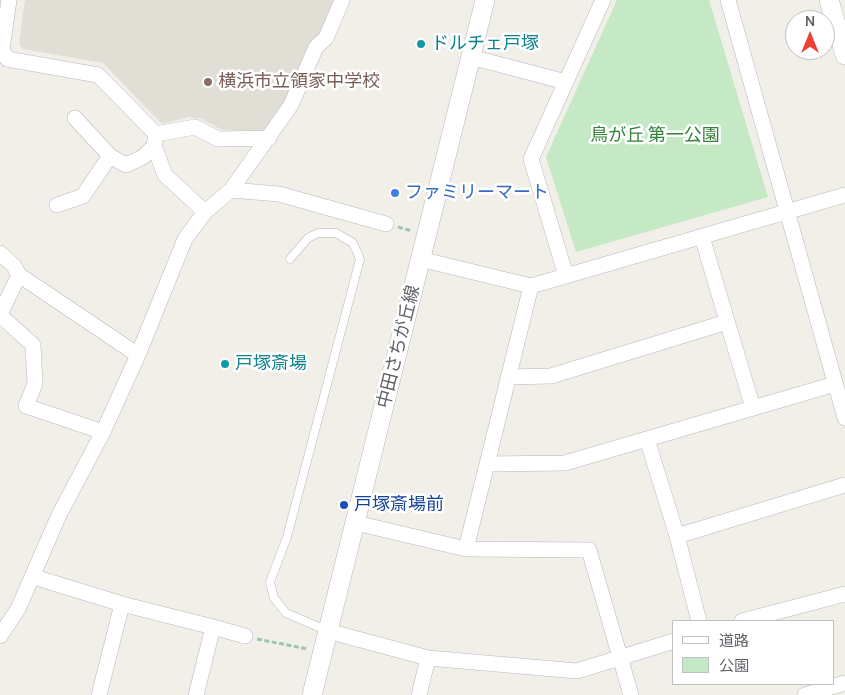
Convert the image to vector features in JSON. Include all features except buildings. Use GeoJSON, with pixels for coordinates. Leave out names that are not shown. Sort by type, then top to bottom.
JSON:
{"type":"FeatureCollection","features":[{"type":"Feature","properties":{"kind":"street"},"geometry":{"type":"LineString","coordinates":[[9,0],[2,49],[7,59],[98,75],[155,140],[165,175],[206,212]]}},
{"type":"Feature","properties":{"kind":"street"},"geometry":{"type":"LineString","coordinates":[[1,634],[18,609],[34,577],[59,515],[103,432],[138,355],[185,239],[206,212],[231,190],[291,106],[316,47],[326,38],[342,0]]}},
{"type":"Feature","properties":{"kind":"street","name":"中田さちが丘線"},"geometry":{"type":"LineString","coordinates":[[312,695],[485,0]]}},
{"type":"Feature","properties":{"kind":"street"},"geometry":{"type":"LineString","coordinates":[[566,276],[531,159],[603,0]]}},
{"type":"Feature","properties":{"kind":"street"},"geometry":{"type":"LineString","coordinates":[[728,0],[789,212],[845,418]]}},
{"type":"Feature","properties":{"kind":"street"},"geometry":{"type":"LineString","coordinates":[[829,0],[845,54]]}},
{"type":"Feature","properties":{"kind":"street"},"geometry":{"type":"LineString","coordinates":[[471,57],[566,82]]}},
{"type":"Feature","properties":{"kind":"street"},"geometry":{"type":"LineString","coordinates":[[74,118],[110,156],[126,165],[143,157],[155,140],[195,127],[218,139],[269,138]]}},
{"type":"Feature","properties":{"kind":"street"},"geometry":{"type":"LineString","coordinates":[[57,205],[83,196],[110,156]]}},
{"type":"Feature","properties":{"kind":"street"},"geometry":{"type":"LineString","coordinates":[[231,190],[279,194],[386,224]]}},
{"type":"Feature","properties":{"kind":"street"},"geometry":{"type":"LineString","coordinates":[[420,259],[531,286],[845,195]]}},
{"type":"Feature","properties":{"kind":"street"},"geometry":{"type":"LineString","coordinates":[[702,237],[753,408]]}},
{"type":"Feature","properties":{"kind":"street"},"geometry":{"type":"LineString","coordinates":[[0,253],[14,266],[19,275],[138,355]]}},
{"type":"Feature","properties":{"kind":"street"},"geometry":{"type":"LineString","coordinates":[[19,275],[0,314],[33,345],[36,384],[26,406],[103,432]]}},
{"type":"Feature","properties":{"kind":"street"},"geometry":{"type":"LineString","coordinates":[[466,549],[531,286]]}},
{"type":"Feature","properties":{"kind":"street"},"geometry":{"type":"LineString","coordinates":[[508,377],[551,376],[726,322]]}},
{"type":"Feature","properties":{"kind":"street"},"geometry":{"type":"LineString","coordinates":[[488,464],[566,463],[835,384]]}},
{"type":"Feature","properties":{"kind":"street"},"geometry":{"type":"LineString","coordinates":[[647,439],[677,536],[699,620]]}},
{"type":"Feature","properties":{"kind":"street"},"geometry":{"type":"LineString","coordinates":[[677,536],[845,485]]}},
{"type":"Feature","properties":{"kind":"street"},"geometry":{"type":"LineString","coordinates":[[356,522],[466,549],[589,550],[631,695]]}},
{"type":"Feature","properties":{"kind":"street"},"geometry":{"type":"LineString","coordinates":[[34,577],[122,604],[245,636]]}},
{"type":"Feature","properties":{"kind":"street"},"geometry":{"type":"LineString","coordinates":[[746,620],[845,594]]}},
{"type":"Feature","properties":{"kind":"street"},"geometry":{"type":"LineString","coordinates":[[99,695],[122,604]]}},
{"type":"Feature","properties":{"kind":"street"},"geometry":{"type":"LineString","coordinates":[[196,695],[213,627]]}},
{"type":"Feature","properties":{"kind":"street"},"geometry":{"type":"LineString","coordinates":[[328,631],[428,658],[577,671],[672,642]]}},
{"type":"Feature","properties":{"kind":"street"},"geometry":{"type":"LineString","coordinates":[[419,695],[428,658]]}},
{"type":"Feature","properties":{"kind":"street"},"geometry":{"type":"LineString","coordinates":[[805,695],[845,683]]}},
{"type":"Feature","properties":{"kind":"lane"},"geometry":{"type":"LineString","coordinates":[[290,259],[308,238],[318,233],[336,233],[353,243],[360,259],[287,537],[270,582],[274,598],[286,613],[328,631]]}},
{"type":"Feature","properties":{"kind":"path"},"geometry":{"type":"LineString","coordinates":[[386,224],[426,235]]}},
{"type":"Feature","properties":{"kind":"path"},"geometry":{"type":"LineString","coordinates":[[245,636],[323,653]]}},
{"type":"Feature","properties":{"kind":"shaded area","name":"横浜市立領家中学校"},"geometry":{"type":"Polygon","coordinates":[[[25,0],[336,0],[324,33],[285,101],[265,130],[222,130],[202,119],[188,117],[162,124],[103,63],[23,49],[19,43],[25,0]]]}},
{"type":"Feature","properties":{"kind":"green space","name":"鳥が丘 第一公園"},"geometry":{"type":"Polygon","coordinates":[[[617,0],[709,0],[768,197],[576,252],[546,157],[617,0]]]}},
{"type":"Feature","properties":{"kind":"place","name":"ドルチェ戸塚"},"geometry":{"type":"Point","coordinates":[421,44]}},
{"type":"Feature","properties":{"kind":"place","name":"横浜市立領家中学校"},"geometry":{"type":"Point","coordinates":[208,82]}},
{"type":"Feature","properties":{"kind":"place","name":"ファミリーマート"},"geometry":{"type":"Point","coordinates":[395,193]}},
{"type":"Feature","properties":{"kind":"place","name":"戸塚斎場"},"geometry":{"type":"Point","coordinates":[225,364]}},
{"type":"Feature","properties":{"kind":"place","name":"戸塚斎場前"},"geometry":{"type":"Point","coordinates":[344,505]}}]}
